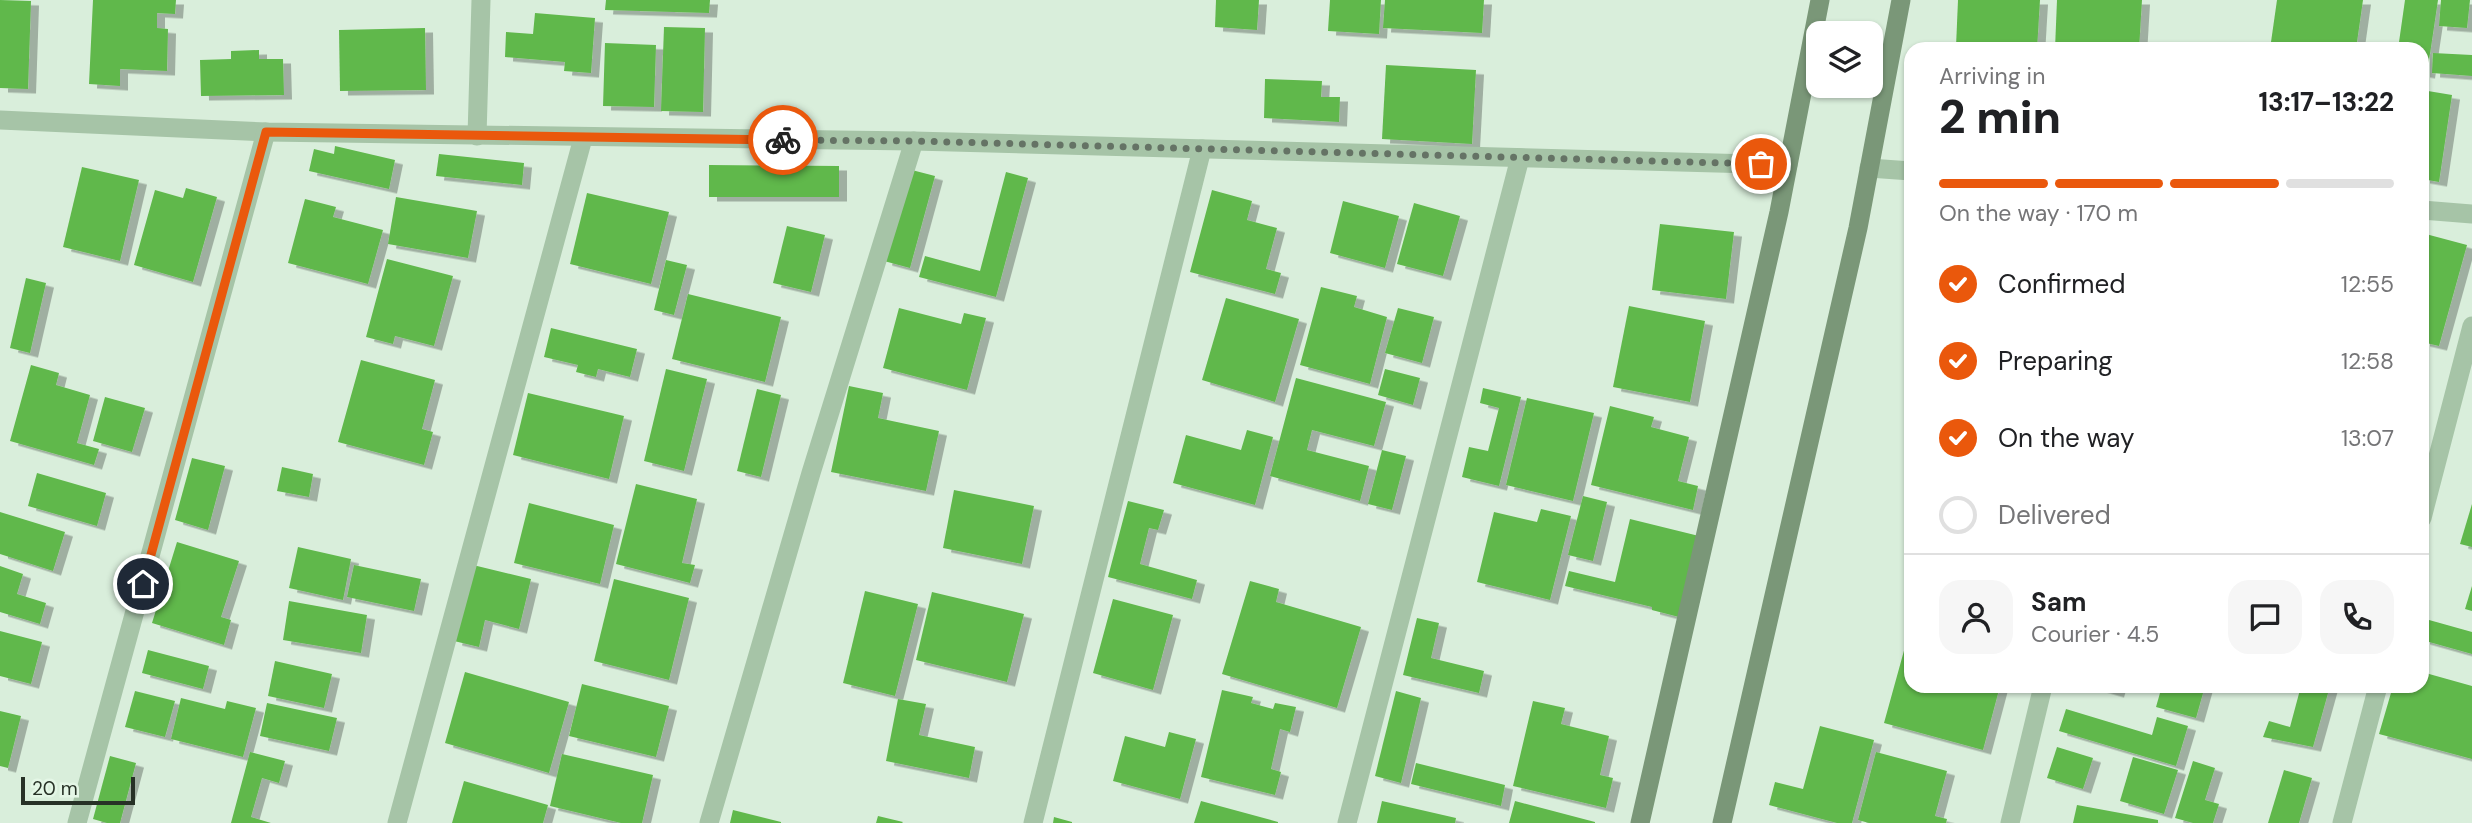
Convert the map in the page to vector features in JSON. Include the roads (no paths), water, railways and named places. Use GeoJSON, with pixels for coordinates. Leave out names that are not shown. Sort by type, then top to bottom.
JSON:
{"type":"FeatureCollection","features":[{"type":"Feature","properties":{"kind":"main road"},"geometry":{"type":"LineString","coordinates":[[1640,823],[1788,165],[1820,0]]}},
{"type":"Feature","properties":{"kind":"main road"},"geometry":{"type":"LineString","coordinates":[[1722,823],[1855,242],[1902,0]]}},
{"type":"Feature","properties":{"kind":"street"},"geometry":{"type":"LineString","coordinates":[[477,136],[481,0]]}},
{"type":"Feature","properties":{"kind":"street"},"geometry":{"type":"LineString","coordinates":[[0,120],[266,132],[914,141],[1788,165]]}},
{"type":"Feature","properties":{"kind":"street"},"geometry":{"type":"LineString","coordinates":[[77,823],[266,132]]}},
{"type":"Feature","properties":{"kind":"street"},"geometry":{"type":"LineString","coordinates":[[397,823],[583,138]]}},
{"type":"Feature","properties":{"kind":"street"},"geometry":{"type":"LineString","coordinates":[[709,823],[811,473],[914,141]]}},
{"type":"Feature","properties":{"kind":"street"},"geometry":{"type":"LineString","coordinates":[[1033,823],[1202,149]]}},
{"type":"Feature","properties":{"kind":"street"},"geometry":{"type":"LineString","coordinates":[[1347,823],[1520,158]]}},
{"type":"Feature","properties":{"kind":"street"},"geometry":{"type":"LineString","coordinates":[[1869,167],[1904,170]]}},
{"type":"Feature","properties":{"kind":"street"},"geometry":{"type":"LineString","coordinates":[[2429,211],[2472,214]]}},
{"type":"Feature","properties":{"kind":"street"},"geometry":{"type":"LineString","coordinates":[[2429,490],[2472,327]]}},
{"type":"Feature","properties":{"kind":"street"},"geometry":{"type":"LineString","coordinates":[[2010,823],[2041,693]]}},
{"type":"Feature","properties":{"kind":"street"},"geometry":{"type":"LineString","coordinates":[[2342,823],[2376,693]]}}]}
